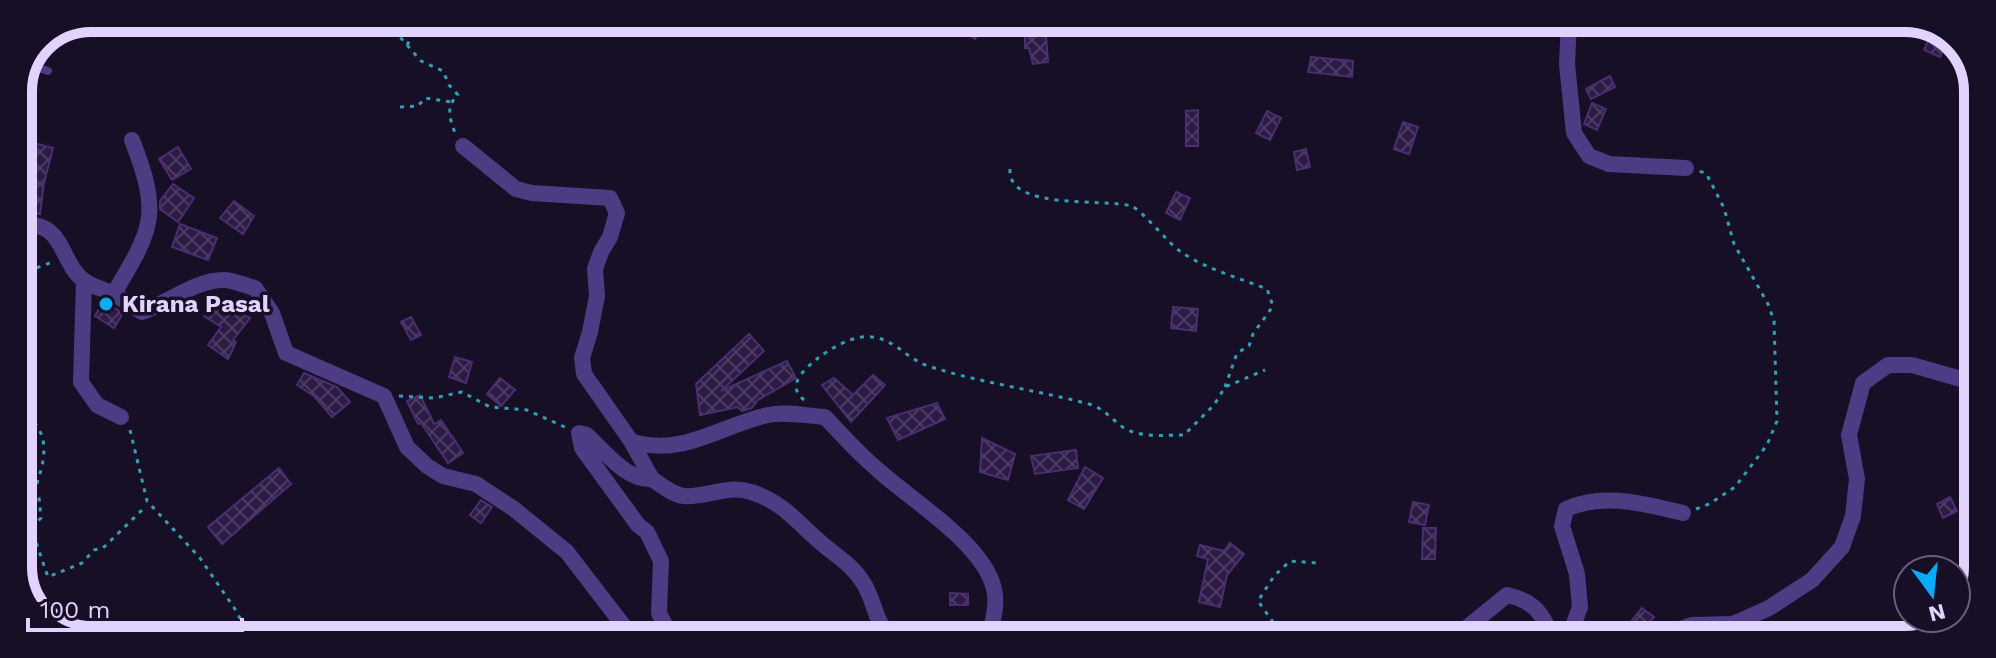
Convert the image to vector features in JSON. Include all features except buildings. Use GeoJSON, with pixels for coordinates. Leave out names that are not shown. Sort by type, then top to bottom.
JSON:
{"type":"FeatureCollection","features":[{"type":"Feature","properties":{"kind":"street"},"geometry":{"type":"LineString","coordinates":[[1568,32],[1567,64],[1574,133],[1589,156],[1609,164],[1686,168]]}},
{"type":"Feature","properties":{"kind":"street"},"geometry":{"type":"LineString","coordinates":[[114,293],[144,240],[151,211],[149,189],[132,140]]}},
{"type":"Feature","properties":{"kind":"street"},"geometry":{"type":"LineString","coordinates":[[463,146],[516,189],[532,193],[610,198],[617,213],[595,269],[597,296],[582,358],[584,374],[631,441],[652,479],[669,491],[684,496],[715,490],[750,491],[789,511],[860,577],[867,588],[872,608],[884,626]]}},
{"type":"Feature","properties":{"kind":"street"},"geometry":{"type":"LineString","coordinates":[[32,224],[55,237],[84,281],[114,293],[142,312],[160,306],[189,289],[224,280],[255,288],[272,313],[286,353],[384,396],[407,447],[443,476],[476,484],[514,509],[567,552],[624,626]]}},
{"type":"Feature","properties":{"kind":"street"},"geometry":{"type":"LineString","coordinates":[[84,281],[81,382],[97,405],[121,417]]}},
{"type":"Feature","properties":{"kind":"street"},"geometry":{"type":"LineString","coordinates":[[1689,626],[1733,624],[1769,608],[1812,580],[1842,547],[1853,516],[1857,479],[1849,435],[1863,383],[1888,365],[1912,365],[1961,379],[1964,377]]}},
{"type":"Feature","properties":{"kind":"street"},"geometry":{"type":"LineString","coordinates":[[631,441],[648,447],[693,442],[711,433],[770,415],[825,417],[878,471],[937,516],[982,564],[994,589],[992,626]]}},
{"type":"Feature","properties":{"kind":"street"},"geometry":{"type":"LineString","coordinates":[[652,479],[641,480],[587,435],[579,433],[582,448],[638,525],[647,532],[661,561],[659,613],[666,626]]}},
{"type":"Feature","properties":{"kind":"street"},"geometry":{"type":"LineString","coordinates":[[1573,626],[1580,607],[1577,574],[1562,526],[1566,509],[1581,502],[1601,499],[1683,513]]}},
{"type":"Feature","properties":{"kind":"street"},"geometry":{"type":"LineString","coordinates":[[1469,626],[1507,595],[1525,599],[1548,626]]}},
{"type":"Feature","properties":{"kind":"lane"},"geometry":{"type":"LineString","coordinates":[[38,68],[48,71]]}},
{"type":"Feature","properties":{"kind":"path"},"geometry":{"type":"LineString","coordinates":[[396,32],[421,61],[443,71],[458,95],[451,102],[450,121],[463,146]]}},
{"type":"Feature","properties":{"kind":"path"},"geometry":{"type":"LineString","coordinates":[[407,45],[411,32]]}},
{"type":"Feature","properties":{"kind":"path"},"geometry":{"type":"LineString","coordinates":[[400,107],[418,106],[425,98],[451,102]]}},
{"type":"Feature","properties":{"kind":"path"},"geometry":{"type":"LineString","coordinates":[[1683,513],[1709,504],[1735,487],[1767,445],[1777,421],[1774,321],[1768,304],[1734,244],[1724,208],[1706,173],[1686,168]]}},
{"type":"Feature","properties":{"kind":"path"},"geometry":{"type":"LineString","coordinates":[[825,417],[798,395],[795,387],[799,373],[824,353],[864,337],[892,342],[924,365],[981,381],[1093,405],[1122,427],[1143,435],[1184,435],[1214,405],[1225,387],[1237,353],[1249,346],[1253,334],[1273,306],[1267,289],[1190,258],[1168,242],[1134,206],[1035,196],[1018,189],[1010,176],[1010,169]]}},
{"type":"Feature","properties":{"kind":"path"},"geometry":{"type":"LineString","coordinates":[[32,270],[65,254]]}},
{"type":"Feature","properties":{"kind":"path"},"geometry":{"type":"LineString","coordinates":[[1225,387],[1265,370]]}},
{"type":"Feature","properties":{"kind":"path"},"geometry":{"type":"LineString","coordinates":[[384,396],[434,398],[462,392],[490,407],[527,410],[579,433]]}},
{"type":"Feature","properties":{"kind":"path"},"geometry":{"type":"LineString","coordinates":[[121,417],[130,430],[147,501],[200,558],[243,626]]}},
{"type":"Feature","properties":{"kind":"path"},"geometry":{"type":"LineString","coordinates":[[32,421],[42,438],[43,459],[34,491],[39,498],[41,518],[32,527]]}},
{"type":"Feature","properties":{"kind":"path"},"geometry":{"type":"LineString","coordinates":[[32,531],[48,577],[82,563],[94,550],[103,548],[142,510]]}},
{"type":"Feature","properties":{"kind":"path"},"geometry":{"type":"LineString","coordinates":[[1276,626],[1258,601],[1274,576],[1290,561],[1317,563]]}},
{"type":"Feature","properties":{"kind":"place","name":"Kirana Pasal"},"geometry":{"type":"Point","coordinates":[106,304]}}]}
